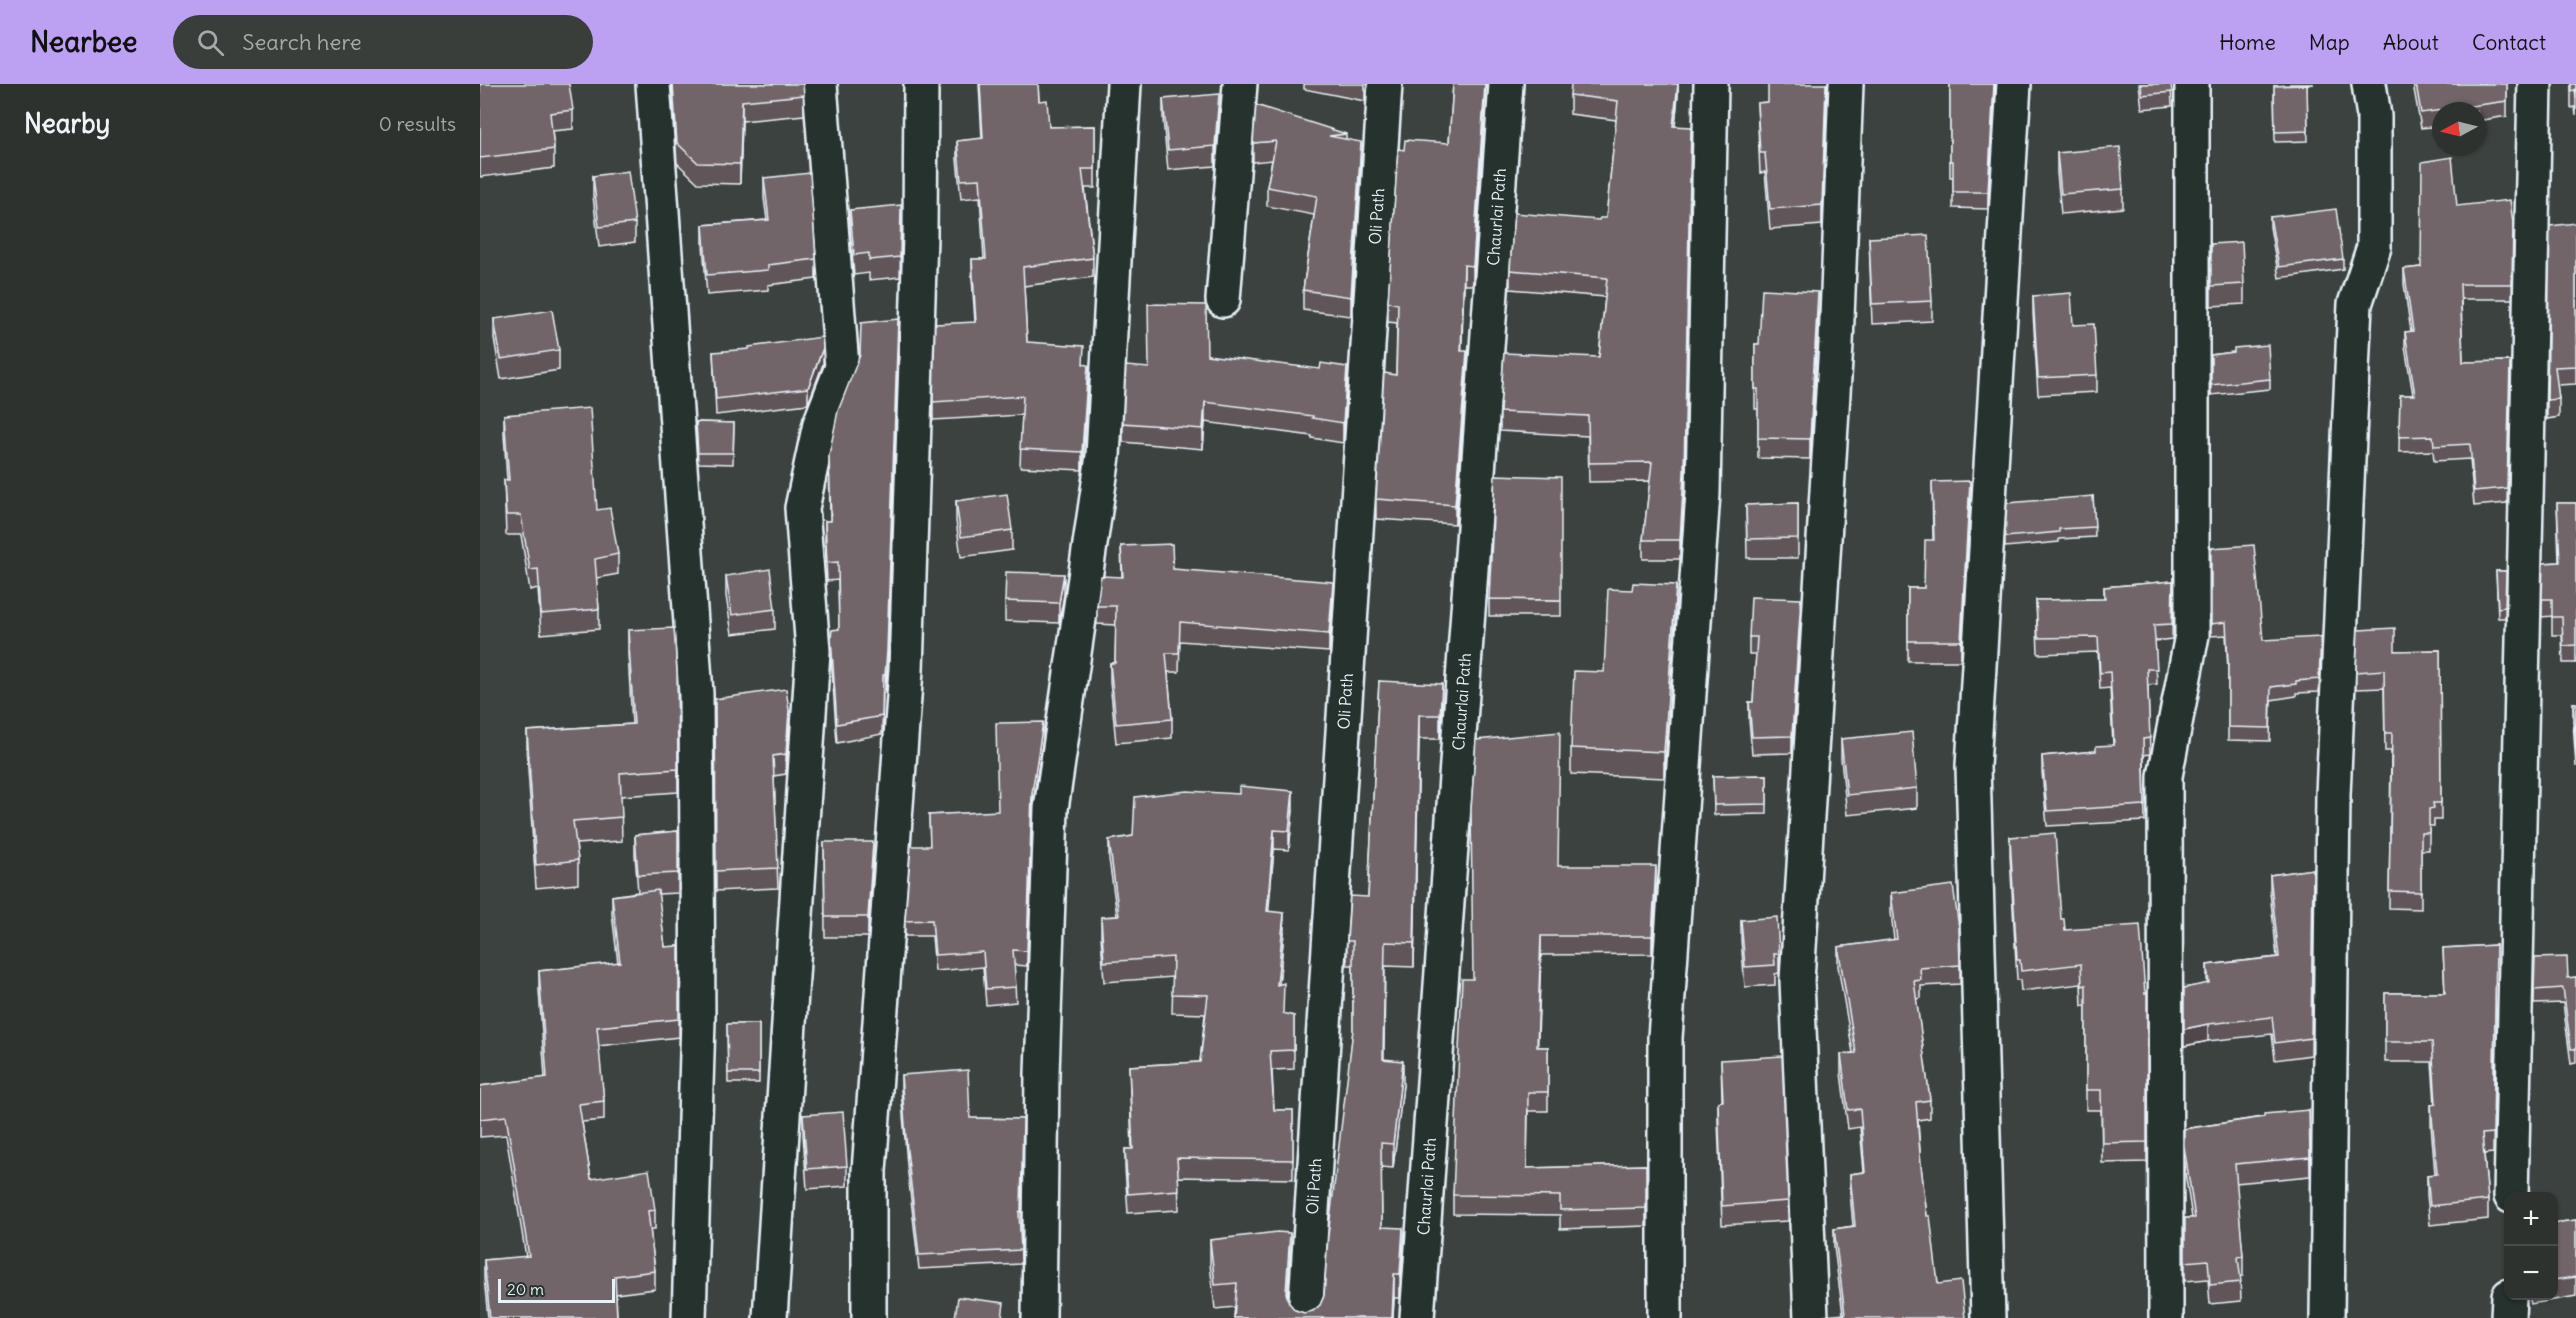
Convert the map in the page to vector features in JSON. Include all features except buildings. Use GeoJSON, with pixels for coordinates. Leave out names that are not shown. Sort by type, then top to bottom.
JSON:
{"type":"FeatureCollection","features":[{"type":"Feature","properties":{"kind":"street"},"geometry":{"type":"LineString","coordinates":[[653,84],[696,694],[698,1020],[689,1318]]}},
{"type":"Feature","properties":{"kind":"street"},"geometry":{"type":"LineString","coordinates":[[770,1318],[813,651],[802,508],[820,424],[842,367],[820,84]]}},
{"type":"Feature","properties":{"kind":"street"},"geometry":{"type":"LineString","coordinates":[[868,1318],[869,1171],[906,670],[920,236],[921,84]]}},
{"type":"Feature","properties":{"kind":"street"},"geometry":{"type":"LineString","coordinates":[[1039,1318],[1042,1074],[1051,809],[1103,456],[1124,84]]}},
{"type":"Feature","properties":{"kind":"street"},"geometry":{"type":"LineString","coordinates":[[1223,300],[1240,84]]}},
{"type":"Feature","properties":{"kind":"street","name":"Oli Path"},"geometry":{"type":"LineString","coordinates":[[1305,1318],[1385,84]]}},
{"type":"Feature","properties":{"kind":"street","name":"Chaurlai Path"},"geometry":{"type":"LineString","coordinates":[[1418,1318],[1506,84]]}},
{"type":"Feature","properties":{"kind":"street"},"geometry":{"type":"LineString","coordinates":[[1665,1318],[1665,1038],[1703,493],[1711,84]]}},
{"type":"Feature","properties":{"kind":"street"},"geometry":{"type":"LineString","coordinates":[[1811,1318],[1797,980],[1836,344],[1846,84]]}},
{"type":"Feature","properties":{"kind":"street"},"geometry":{"type":"LineString","coordinates":[[1988,1318],[1973,766],[2014,84]]}},
{"type":"Feature","properties":{"kind":"street"},"geometry":{"type":"LineString","coordinates":[[2166,1318],[2165,776],[2192,635],[2192,84]]}},
{"type":"Feature","properties":{"kind":"street"},"geometry":{"type":"LineString","coordinates":[[2326,1318],[2333,795],[2355,304],[2374,247],[2374,116],[2369,84]]}},
{"type":"Feature","properties":{"kind":"street"},"geometry":{"type":"LineString","coordinates":[[2511,1192],[2535,84]]}},
{"type":"Feature","properties":{"kind":"street"},"geometry":{"type":"LineString","coordinates":[[2508,1318],[2509,1300]]}}]}
